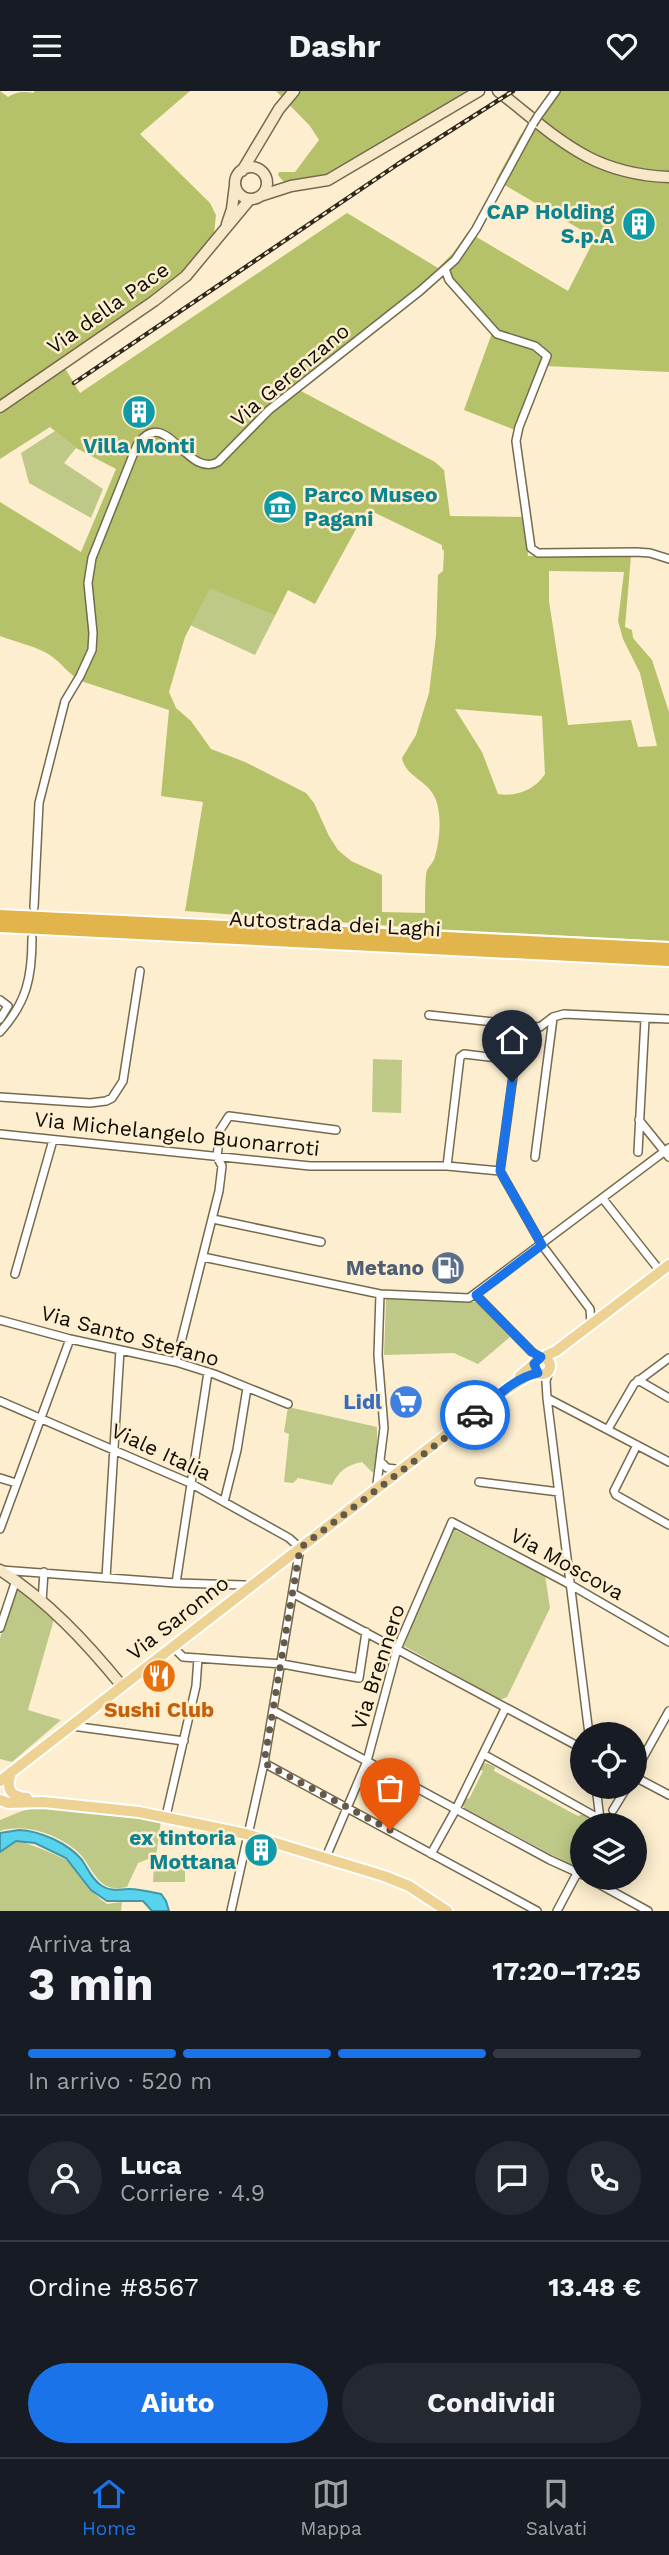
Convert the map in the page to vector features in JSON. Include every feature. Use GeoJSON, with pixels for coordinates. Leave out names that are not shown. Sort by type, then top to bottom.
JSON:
{"type":"FeatureCollection","features":[{"type":"Feature","properties":{"kind":"highway","name":"Autostrada dei Laghi"},"geometry":{"type":"LineString","coordinates":[[0,916],[669,949]]}},
{"type":"Feature","properties":{"kind":"highway","name":"Autostrada dei Laghi"},"geometry":{"type":"LineString","coordinates":[[0,926],[669,960]]}},
{"type":"Feature","properties":{"kind":"main road"},"geometry":{"type":"LineString","coordinates":[[294,91],[279,109],[237,177],[239,193],[255,198],[291,186],[319,183],[337,176],[478,91]]}},
{"type":"Feature","properties":{"kind":"main road"},"geometry":{"type":"LineString","coordinates":[[498,91],[568,147],[603,165],[642,175],[669,177]]}},
{"type":"Feature","properties":{"kind":"main road"},"geometry":{"type":"LineString","coordinates":[[255,198],[266,189],[258,146]]}},
{"type":"Feature","properties":{"kind":"main road"},"geometry":{"type":"LineString","coordinates":[[242,170],[250,168],[274,182],[291,186]]}},
{"type":"Feature","properties":{"kind":"main road","name":"Via della Pace"},"geometry":{"type":"LineString","coordinates":[[0,407],[180,281],[215,244],[225,228],[236,185]]}},
{"type":"Feature","properties":{"kind":"main road","name":"Via della Pace"},"geometry":{"type":"LineString","coordinates":[[225,228],[255,198]]}},
{"type":"Feature","properties":{"kind":"main road"},"geometry":{"type":"LineString","coordinates":[[370,1495],[377,1484],[481,1401],[541,1365],[666,1268]]}},
{"type":"Feature","properties":{"kind":"main road","name":"Via Saronno"},"geometry":{"type":"LineString","coordinates":[[0,1781],[232,1599],[495,1397],[541,1365]]}},
{"type":"Feature","properties":{"kind":"main road"},"geometry":{"type":"LineString","coordinates":[[0,1570],[42,1601],[80,1637],[122,1686]]}},
{"type":"Feature","properties":{"kind":"main road"},"geometry":{"type":"LineString","coordinates":[[11,1772],[8,1783],[13,1795],[43,1803]]}},
{"type":"Feature","properties":{"kind":"main road","name":"Via Saronno"},"geometry":{"type":"LineString","coordinates":[[0,1787],[11,1772]]}},
{"type":"Feature","properties":{"kind":"main road"},"geometry":{"type":"LineString","coordinates":[[0,1800],[8,1803],[43,1803],[166,1816],[247,1833],[409,1886],[447,1911]]}},
{"type":"Feature","properties":{"kind":"main road"},"geometry":{"type":"LineString","coordinates":[[0,1810],[25,1803]]}},
{"type":"Feature","properties":{"kind":"street","name":"Via Gerenzano"},"geometry":{"type":"LineString","coordinates":[[34,907],[39,803],[65,701],[92,650],[93,633],[88,590],[92,558],[137,446],[146,434],[155,432],[164,435],[200,463],[214,464],[269,410],[420,291],[463,250],[535,120],[556,91]]}},
{"type":"Feature","properties":{"kind":"street"},"geometry":{"type":"LineString","coordinates":[[445,269],[449,280],[497,334],[535,346],[547,356],[516,441],[531,548],[541,553],[650,553],[669,559]]}},
{"type":"Feature","properties":{"kind":"street"},"geometry":{"type":"LineString","coordinates":[[0,1032],[18,1008],[28,986],[32,938]]}},
{"type":"Feature","properties":{"kind":"street"},"geometry":{"type":"LineString","coordinates":[[0,1097],[90,1103],[112,1098],[122,1081],[140,971]]}},
{"type":"Feature","properties":{"kind":"street"},"geometry":{"type":"LineString","coordinates":[[0,1000],[8,1006],[0,1019]]}},
{"type":"Feature","properties":{"kind":"street"},"geometry":{"type":"LineString","coordinates":[[429,1015],[540,1027],[553,1017],[564,1014],[669,1019]]}},
{"type":"Feature","properties":{"kind":"street"},"geometry":{"type":"LineString","coordinates":[[535,1157],[553,1017]]}},
{"type":"Feature","properties":{"kind":"street"},"geometry":{"type":"LineString","coordinates":[[638,1152],[645,1019]]}},
{"type":"Feature","properties":{"kind":"street"},"geometry":{"type":"LineString","coordinates":[[520,1025],[500,1171],[542,1245],[590,1309],[592,1324]]}},
{"type":"Feature","properties":{"kind":"street"},"geometry":{"type":"LineString","coordinates":[[447,1166],[460,1057],[464,1054],[515,1060]]}},
{"type":"Feature","properties":{"kind":"street"},"geometry":{"type":"LineString","coordinates":[[176,1362],[219,1191],[222,1166],[217,1157],[220,1129],[229,1116],[336,1130]]}},
{"type":"Feature","properties":{"kind":"street"},"geometry":{"type":"LineString","coordinates":[[203,1257],[380,1294],[461,1299],[476,1295],[668,1152],[639,1120]]}},
{"type":"Feature","properties":{"kind":"street","name":"Via Michelangelo Buonarroti"},"geometry":{"type":"LineString","coordinates":[[0,1134],[310,1166],[447,1166],[500,1171]]}},
{"type":"Feature","properties":{"kind":"street"},"geometry":{"type":"LineString","coordinates":[[15,1274],[53,1140]]}},
{"type":"Feature","properties":{"kind":"street"},"geometry":{"type":"LineString","coordinates":[[603,1199],[656,1266],[666,1268]]}},
{"type":"Feature","properties":{"kind":"street"},"geometry":{"type":"LineString","coordinates":[[213,1219],[321,1242]]}},
{"type":"Feature","properties":{"kind":"street"},"geometry":{"type":"LineString","coordinates":[[377,1484],[384,1428],[378,1355],[380,1294]]}},
{"type":"Feature","properties":{"kind":"street"},"geometry":{"type":"LineString","coordinates":[[476,1295],[541,1365],[588,1722]]}},
{"type":"Feature","properties":{"kind":"street","name":"Via Santo Stefano"},"geometry":{"type":"LineString","coordinates":[[0,1319],[71,1339],[176,1362],[288,1404]]}},
{"type":"Feature","properties":{"kind":"street"},"geometry":{"type":"LineString","coordinates":[[0,1528],[71,1339]]}},
{"type":"Feature","properties":{"kind":"street"},"geometry":{"type":"LineString","coordinates":[[106,1578],[120,1350]]}},
{"type":"Feature","properties":{"kind":"street"},"geometry":{"type":"LineString","coordinates":[[608,1429],[638,1380],[669,1358]]}},
{"type":"Feature","properties":{"kind":"street"},"geometry":{"type":"LineString","coordinates":[[176,1583],[208,1373]]}},
{"type":"Feature","properties":{"kind":"street"},"geometry":{"type":"LineString","coordinates":[[638,1380],[669,1398]]}},
{"type":"Feature","properties":{"kind":"street"},"geometry":{"type":"LineString","coordinates":[[224,1502],[237,1450],[247,1388]]}},
{"type":"Feature","properties":{"kind":"street"},"geometry":{"type":"LineString","coordinates":[[547,1398],[669,1462]]}},
{"type":"Feature","properties":{"kind":"street","name":"Viale Italia"},"geometry":{"type":"LineString","coordinates":[[0,1401],[190,1483],[289,1538],[300,1548]]}},
{"type":"Feature","properties":{"kind":"street"},"geometry":{"type":"LineString","coordinates":[[637,1445],[614,1491],[615,1496],[669,1525]]}},
{"type":"Feature","properties":{"kind":"street"},"geometry":{"type":"LineString","coordinates":[[381,1462],[389,1469],[396,1469]]}},
{"type":"Feature","properties":{"kind":"street"},"geometry":{"type":"LineString","coordinates":[[0,1478],[16,1483]]}},
{"type":"Feature","properties":{"kind":"street"},"geometry":{"type":"LineString","coordinates":[[479,1482],[559,1492]]}},
{"type":"Feature","properties":{"kind":"street","name":"Via Moscova"},"geometry":{"type":"LineString","coordinates":[[449,1526],[452,1522],[571,1585],[669,1642]]}},
{"type":"Feature","properties":{"kind":"street","name":"Via Brennero"},"geometry":{"type":"LineString","coordinates":[[326,1857],[367,1761],[397,1649],[449,1526]]}},
{"type":"Feature","properties":{"kind":"street"},"geometry":{"type":"LineString","coordinates":[[231,1911],[274,1711],[300,1548]]}},
{"type":"Feature","properties":{"kind":"street"},"geometry":{"type":"LineString","coordinates":[[0,1570],[248,1587]]}},
{"type":"Feature","properties":{"kind":"street"},"geometry":{"type":"LineString","coordinates":[[42,1601],[44,1572]]}},
{"type":"Feature","properties":{"kind":"street"},"geometry":{"type":"LineString","coordinates":[[0,1628],[2,1615],[16,1580]]}},
{"type":"Feature","properties":{"kind":"street"},"geometry":{"type":"LineString","coordinates":[[221,1584],[227,1588],[232,1599]]}},
{"type":"Feature","properties":{"kind":"street"},"geometry":{"type":"LineString","coordinates":[[294,1594],[570,1742]]}},
{"type":"Feature","properties":{"kind":"street"},"geometry":{"type":"LineString","coordinates":[[173,1647],[183,1657],[282,1664],[359,1678],[366,1632]]}},
{"type":"Feature","properties":{"kind":"street"},"geometry":{"type":"LineString","coordinates":[[166,1816],[196,1686],[198,1657]]}},
{"type":"Feature","properties":{"kind":"street"},"geometry":{"type":"LineString","coordinates":[[431,1854],[505,1709]]}},
{"type":"Feature","properties":{"kind":"street"},"geometry":{"type":"LineString","coordinates":[[274,1711],[570,1869]]}},
{"type":"Feature","properties":{"kind":"street"},"geometry":{"type":"LineString","coordinates":[[647,1752],[669,1711]]}},
{"type":"Feature","properties":{"kind":"street"},"geometry":{"type":"LineString","coordinates":[[72,1725],[184,1741]]}},
{"type":"Feature","properties":{"kind":"street"},"geometry":{"type":"LineString","coordinates":[[483,1754],[585,1813]]}},
{"type":"Feature","properties":{"kind":"street"},"geometry":{"type":"LineString","coordinates":[[264,1763],[537,1911]]}},
{"type":"Feature","properties":{"kind":"street"},"geometry":{"type":"LineString","coordinates":[[647,1782],[669,1795]]}},
{"type":"Feature","properties":{"kind":"street"},"geometry":{"type":"LineString","coordinates":[[613,1810],[620,1799]]}},
{"type":"Feature","properties":{"kind":"street"},"geometry":{"type":"LineString","coordinates":[[557,1911],[570,1890]]}},
{"type":"Feature","properties":{"kind":"street"},"geometry":{"type":"LineString","coordinates":[[610,1890],[648,1911]]}},
{"type":"Feature","properties":{"kind":"green space"},"geometry":{"type":"Polygon","coordinates":[[[0,91],[8,97],[35,91],[190,91],[140,134],[210,203],[216,215],[214,234],[180,275],[60,360],[80,393],[347,213],[438,268],[468,232],[568,291],[595,238],[496,180],[520,136],[555,91],[669,91],[669,372],[546,366],[520,432],[464,410],[492,333],[442,275],[405,308],[299,390],[435,462],[444,470],[450,516],[525,517],[528,556],[635,554],[631,556],[625,627],[632,630],[633,638],[652,660],[669,712],[669,941],[434,929],[185,911],[203,802],[161,796],[169,710],[81,681],[50,655],[0,636],[0,502],[81,552],[116,469],[76,448],[50,427],[0,459],[0,91]],[[367,509],[315,604],[288,590],[275,616],[210,588],[185,637],[169,692],[176,708],[191,721],[211,749],[245,762],[306,793],[338,850],[351,861],[382,875],[382,912],[425,913],[426,874],[436,853],[440,830],[439,814],[433,793],[408,770],[402,758],[416,735],[429,693],[436,636],[438,575],[443,571],[442,545],[367,509]],[[549,571],[549,601],[568,725],[631,720],[638,747],[657,746],[640,673],[623,639],[618,621],[624,572],[549,571]],[[455,709],[482,752],[498,794],[518,793],[530,788],[545,774],[542,716],[455,709]]]}},
{"type":"Feature","properties":{"kind":"green space"},"geometry":{"type":"Polygon","coordinates":[[[276,91],[472,91],[325,177],[299,182],[283,181],[278,175],[279,172],[295,172],[319,140],[310,126],[276,91]]]}},
{"type":"Feature","properties":{"kind":"green space"},"geometry":{"type":"Polygon","coordinates":[[[55,431],[76,448],[64,463],[103,489],[91,518],[29,483],[21,453],[55,431]]]}},
{"type":"Feature","properties":{"kind":"green space"},"geometry":{"type":"Polygon","coordinates":[[[210,587],[275,616],[255,655],[190,625],[210,587]]]}},
{"type":"Feature","properties":{"kind":"green space"},"geometry":{"type":"Polygon","coordinates":[[[373,1059],[402,1060],[401,1113],[372,1112],[373,1059]]]}},
{"type":"Feature","properties":{"kind":"green space"},"geometry":{"type":"Polygon","coordinates":[[[386,1299],[477,1302],[510,1337],[478,1364],[454,1353],[384,1355],[386,1299]]]}},
{"type":"Feature","properties":{"kind":"green space"},"geometry":{"type":"Polygon","coordinates":[[[288,1407],[377,1427],[377,1471],[372,1472],[362,1462],[344,1469],[332,1485],[298,1478],[293,1483],[284,1482],[289,1434],[284,1432],[288,1407]]]}},
{"type":"Feature","properties":{"kind":"green space"},"geometry":{"type":"Polygon","coordinates":[[[451,1528],[545,1575],[550,1608],[507,1697],[500,1700],[404,1646],[451,1528]]]}},
{"type":"Feature","properties":{"kind":"green space"},"geometry":{"type":"Polygon","coordinates":[[[17,1589],[40,1604],[54,1619],[28,1710],[61,1720],[12,1762],[0,1759],[0,1638],[17,1589]]]}},
{"type":"Feature","properties":{"kind":"green space"},"geometry":{"type":"Polygon","coordinates":[[[482,1764],[495,1767],[494,1771],[572,1813],[570,1813],[570,1864],[464,1808],[462,1803],[465,1797],[469,1799],[483,1771],[479,1769],[482,1764]]]}},
{"type":"Feature","properties":{"kind":"green space"},"geometry":{"type":"Polygon","coordinates":[[[40,1807],[161,1821],[156,1856],[138,1863],[127,1887],[107,1886],[98,1879],[81,1855],[64,1842],[21,1828],[0,1831],[0,1820],[40,1807]]]}},
{"type":"Feature","properties":{"kind":"green space"},"geometry":{"type":"Polygon","coordinates":[[[15,1840],[71,1863],[101,1900],[107,1904],[122,1902],[121,1911],[0,1911],[0,1853],[15,1840]]]}},
{"type":"Feature","properties":{"kind":"green space"},"geometry":{"type":"Polygon","coordinates":[[[154,1866],[185,1867],[185,1882],[153,1882],[154,1866]]]}},
{"type":"Feature","properties":{"kind":"water"},"geometry":{"type":"Polygon","coordinates":[[[19,1830],[44,1835],[69,1848],[82,1860],[96,1881],[106,1888],[137,1889],[161,1894],[169,1911],[152,1911],[143,1901],[107,1901],[91,1890],[66,1858],[35,1843],[16,1841],[0,1852],[0,1833],[19,1830]]]}},
{"type":"Feature","properties":{"kind":"railway"},"geometry":{"type":"LineString","coordinates":[[74,383],[398,164],[513,91]]}},
{"type":"Feature","properties":{"kind":"way so far"},"geometry":{"type":"LineString","coordinates":[[390,1830],[264,1763],[300,1548],[475,1415]]}},
{"type":"Feature","properties":{"kind":"place","name":"CAP Holding S.p.A"},"geometry":{"type":"Point","coordinates":[639,224]}},
{"type":"Feature","properties":{"kind":"place","name":"Villa Monti"},"geometry":{"type":"Point","coordinates":[139,412]}},
{"type":"Feature","properties":{"kind":"place","name":"Parco Museo Pagani"},"geometry":{"type":"Point","coordinates":[280,507]}},
{"type":"Feature","properties":{"kind":"place","name":"Metano"},"geometry":{"type":"Point","coordinates":[448,1268]}},
{"type":"Feature","properties":{"kind":"place","name":"Lidl"},"geometry":{"type":"Point","coordinates":[406,1402]}},
{"type":"Feature","properties":{"kind":"place","name":"Sushi Club"},"geometry":{"type":"Point","coordinates":[159,1676]}},
{"type":"Feature","properties":{"kind":"place","name":"ex tintoria Mottana"},"geometry":{"type":"Point","coordinates":[261,1850]}},
{"type":"Feature","properties":{"kind":"route"},"geometry":{"type":"LineString","coordinates":[[475,1415],[495,1397],[527,1376],[538,1373],[534,1364],[541,1357],[532,1352],[476,1295],[542,1245],[500,1171],[512,1082]]}}]}
